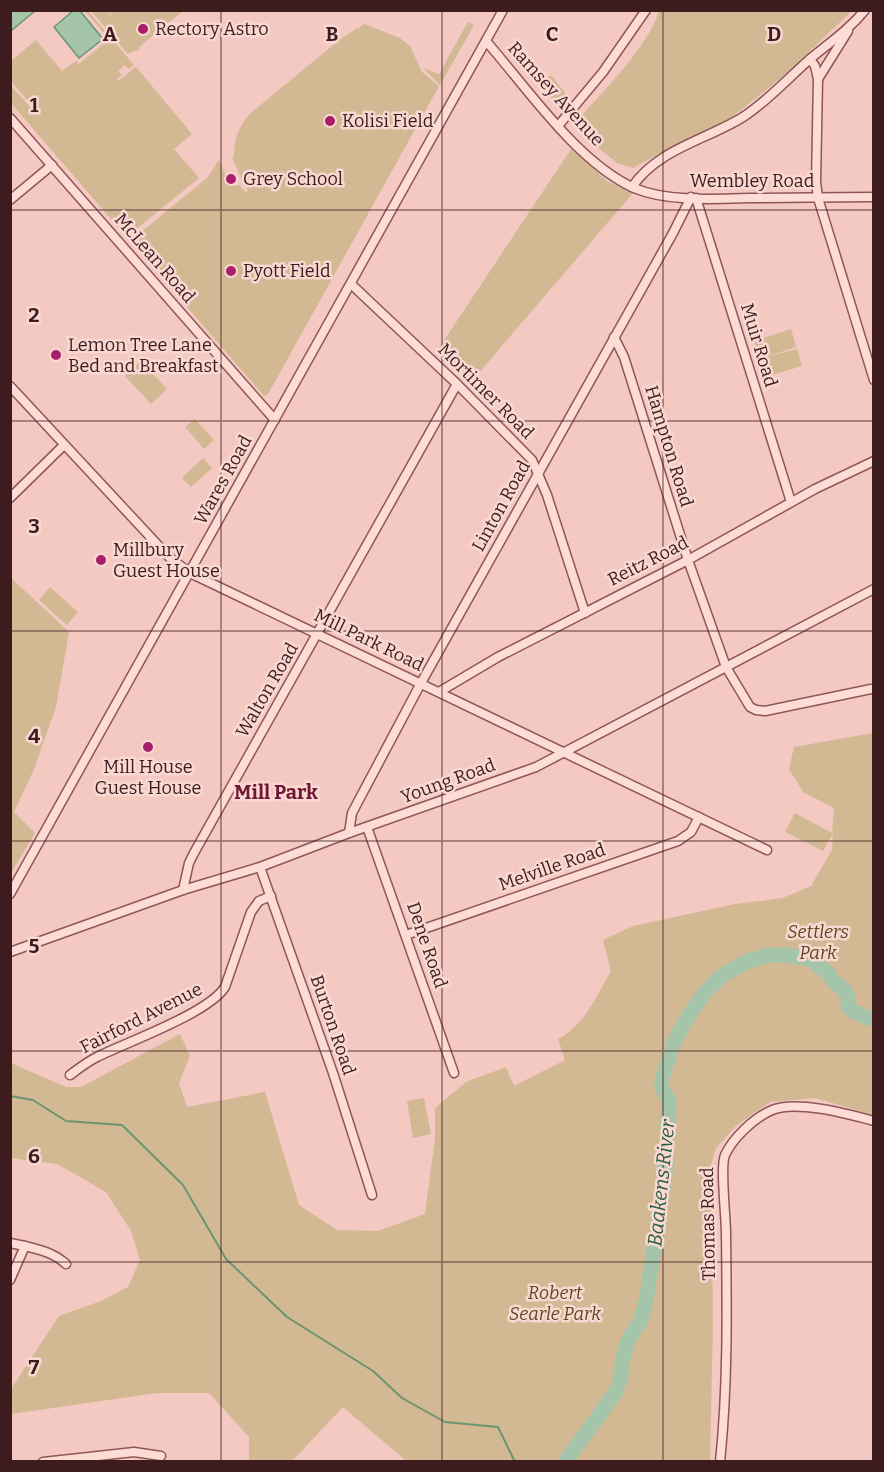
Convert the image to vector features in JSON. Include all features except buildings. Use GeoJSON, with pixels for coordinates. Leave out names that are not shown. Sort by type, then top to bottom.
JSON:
{"type":"FeatureCollection","features":[{"type":"Feature","properties":{"kind":"street","name":"Wares Road"},"geometry":{"type":"LineString","coordinates":[[10,894],[503,10]]}},
{"type":"Feature","properties":{"kind":"street"},"geometry":{"type":"LineString","coordinates":[[558,126],[603,72],[646,10]]}},
{"type":"Feature","properties":{"kind":"street"},"geometry":{"type":"LineString","coordinates":[[818,79],[850,27],[865,10]]}},
{"type":"Feature","properties":{"kind":"street"},"geometry":{"type":"LineString","coordinates":[[632,187],[644,171],[665,156],[731,124],[750,112],[850,27]]}},
{"type":"Feature","properties":{"kind":"street","name":"Ramsey Avenue"},"geometry":{"type":"LineString","coordinates":[[486,41],[558,126],[603,169],[632,187]]}},
{"type":"Feature","properties":{"kind":"street"},"geometry":{"type":"LineString","coordinates":[[810,59],[815,66],[818,79],[816,182],[818,198],[873,380]]}},
{"type":"Feature","properties":{"kind":"street","name":"McLean Road"},"geometry":{"type":"LineString","coordinates":[[10,118],[275,420]]}},
{"type":"Feature","properties":{"kind":"street"},"geometry":{"type":"LineString","coordinates":[[10,200],[52,165]]}},
{"type":"Feature","properties":{"kind":"street","name":"Wembley Road"},"geometry":{"type":"LineString","coordinates":[[632,187],[650,194],[693,197],[873,197]]}},
{"type":"Feature","properties":{"kind":"street","name":"Linton Road"},"geometry":{"type":"LineString","coordinates":[[349,833],[356,803],[693,197]]}},
{"type":"Feature","properties":{"kind":"street","name":"Muir Road"},"geometry":{"type":"LineString","coordinates":[[693,197],[791,502]]}},
{"type":"Feature","properties":{"kind":"street","name":"Mortimer Road"},"geometry":{"type":"LineString","coordinates":[[351,284],[524,450],[539,472],[585,613]]}},
{"type":"Feature","properties":{"kind":"street","name":"Hampton Road"},"geometry":{"type":"LineString","coordinates":[[614,337],[624,357],[688,560],[726,666],[750,707],[759,711],[871,689]]}},
{"type":"Feature","properties":{"kind":"street","name":"Walton Road"},"geometry":{"type":"LineString","coordinates":[[183,890],[189,863],[194,853],[457,384]]}},
{"type":"Feature","properties":{"kind":"street","name":"Mill Park Road"},"geometry":{"type":"LineString","coordinates":[[10,386],[169,557],[190,573],[767,850]]}},
{"type":"Feature","properties":{"kind":"street"},"geometry":{"type":"LineString","coordinates":[[10,498],[64,445]]}},
{"type":"Feature","properties":{"kind":"street","name":"Reitz Road"},"geometry":{"type":"LineString","coordinates":[[439,692],[498,657],[688,560],[791,502],[873,461]]}},
{"type":"Feature","properties":{"kind":"street","name":"Young Road"},"geometry":{"type":"LineString","coordinates":[[10,952],[183,890],[260,867],[536,767],[873,589]]}},
{"type":"Feature","properties":{"kind":"street","name":"Melville Road"},"geometry":{"type":"LineString","coordinates":[[406,935],[678,841],[691,832],[699,817]]}},
{"type":"Feature","properties":{"kind":"street","name":"Dene Road"},"geometry":{"type":"LineString","coordinates":[[367,827],[454,1073]]}},
{"type":"Feature","properties":{"kind":"street","name":"Burton Road"},"geometry":{"type":"LineString","coordinates":[[260,867],[333,1073],[372,1195]]}},
{"type":"Feature","properties":{"kind":"street","name":"Fairford Avenue"},"geometry":{"type":"LineString","coordinates":[[70,1075],[94,1058],[172,1023],[218,997],[225,987],[251,912],[259,901],[271,896]]}},
{"type":"Feature","properties":{"kind":"street","name":"Thomas Road"},"geometry":{"type":"LineString","coordinates":[[720,1461],[726,1347],[724,1156],[744,1130],[767,1112],[779,1108],[822,1110],[873,1120]]}},
{"type":"Feature","properties":{"kind":"street"},"geometry":{"type":"LineString","coordinates":[[10,1243],[52,1254],[66,1264]]}},
{"type":"Feature","properties":{"kind":"street"},"geometry":{"type":"LineString","coordinates":[[10,1280],[25,1246]]}},
{"type":"Feature","properties":{"kind":"street"},"geometry":{"type":"LineString","coordinates":[[43,1461],[134,1452],[160,1456]]}},
{"type":"Feature","properties":{"kind":"green space"},"geometry":{"type":"Polygon","coordinates":[[[659,10],[852,11],[781,78],[728,120],[686,139],[633,168],[617,163],[578,131],[575,123],[634,55],[653,25],[659,10]]]}},
{"type":"Feature","properties":{"kind":"green space"},"geometry":{"type":"Polygon","coordinates":[[[85,11],[88,11],[134,65],[129,69],[125,65],[118,71],[122,75],[117,79],[118,81],[136,67],[192,134],[174,149],[199,178],[135,230],[132,230],[128,223],[124,225],[126,229],[122,232],[11,103],[11,86],[32,109],[32,106],[11,81],[11,61],[36,40],[62,71],[76,61],[79,64],[109,39],[85,11]]]}},
{"type":"Feature","properties":{"kind":"green space","name":"Rectory Astro"},"geometry":{"type":"Polygon","coordinates":[[[91,11],[107,11],[114,17],[109,11],[183,11],[139,47],[140,49],[128,54],[91,11]]]}},
{"type":"Feature","properties":{"kind":"green space"},"geometry":{"type":"Polygon","coordinates":[[[468,22],[474,25],[440,85],[424,68],[439,74],[468,22]]]}},
{"type":"Feature","properties":{"kind":"green space"},"geometry":{"type":"Polygon","coordinates":[[[364,24],[400,38],[410,46],[422,72],[439,86],[268,394],[264,396],[130,241],[207,178],[219,160],[228,181],[236,186],[239,185],[246,193],[248,189],[232,157],[236,138],[243,122],[338,41],[357,28],[360,30],[359,28],[364,24]]]}},
{"type":"Feature","properties":{"kind":"green space"},"geometry":{"type":"Polygon","coordinates":[[[551,75],[569,98],[558,106],[540,83],[551,75]]]}},
{"type":"Feature","properties":{"kind":"green space"},"geometry":{"type":"Polygon","coordinates":[[[571,149],[607,181],[633,193],[471,382],[439,348],[571,149]]]}},
{"type":"Feature","properties":{"kind":"green space"},"geometry":{"type":"Polygon","coordinates":[[[791,329],[796,347],[766,357],[797,349],[802,366],[765,377],[754,341],[791,329]]]}},
{"type":"Feature","properties":{"kind":"green space"},"geometry":{"type":"Polygon","coordinates":[[[141,361],[167,389],[151,404],[125,376],[141,361]]]}},
{"type":"Feature","properties":{"kind":"green space"},"geometry":{"type":"Polygon","coordinates":[[[195,419],[214,440],[204,449],[185,427],[195,419]]]}},
{"type":"Feature","properties":{"kind":"green space"},"geometry":{"type":"Polygon","coordinates":[[[203,458],[212,468],[191,487],[182,478],[203,458]]]}},
{"type":"Feature","properties":{"kind":"green space"},"geometry":{"type":"Polygon","coordinates":[[[11,578],[69,632],[56,707],[34,769],[14,812],[35,833],[11,873],[11,578]]]}},
{"type":"Feature","properties":{"kind":"green space"},"geometry":{"type":"Polygon","coordinates":[[[50,587],[78,612],[67,625],[39,600],[50,587]]]}},
{"type":"Feature","properties":{"kind":"green space","name":"Robert Searle Park"},"geometry":{"type":"Polygon","coordinates":[[[873,733],[873,1115],[815,1098],[770,1102],[736,1126],[716,1148],[711,1165],[713,1325],[710,1461],[405,1461],[343,1407],[292,1461],[249,1461],[249,1437],[209,1393],[157,1393],[11,1414],[11,1389],[59,1316],[101,1301],[128,1287],[140,1260],[131,1231],[106,1192],[57,1164],[11,1158],[11,1063],[66,1087],[81,1087],[180,1034],[190,1056],[179,1083],[187,1107],[265,1092],[299,1205],[337,1230],[378,1231],[425,1214],[435,1138],[435,1108],[466,1082],[506,1067],[514,1086],[565,1060],[558,1039],[583,1018],[611,971],[603,940],[633,926],[735,904],[783,898],[811,886],[832,850],[833,833],[823,851],[785,832],[795,813],[832,833],[834,808],[803,792],[789,769],[794,747],[873,733]]]}},
{"type":"Feature","properties":{"kind":"green space"},"geometry":{"type":"Polygon","coordinates":[[[424,1098],[431,1134],[413,1138],[407,1101],[424,1098]]]}},
{"type":"Feature","properties":{"kind":"shaded area"},"geometry":{"type":"Polygon","coordinates":[[[11,10],[35,11],[12,30],[11,10]]]}},
{"type":"Feature","properties":{"kind":"shaded area"},"geometry":{"type":"Polygon","coordinates":[[[74,10],[80,11],[103,39],[79,58],[54,27],[74,10]]]}},
{"type":"Feature","properties":{"kind":"waterway","name":"Baakens River"},"geometry":{"type":"LineString","coordinates":[[565,1462],[616,1392],[628,1340],[640,1322],[646,1301],[665,1176],[669,1102],[662,1087],[662,1078],[674,1042],[689,1015],[720,977],[748,961],[769,955],[785,955],[810,959],[844,990],[848,998],[848,1007],[874,1020]]}},
{"type":"Feature","properties":{"kind":"waterway"},"geometry":{"type":"LineString","coordinates":[[10,1096],[33,1100],[66,1121],[122,1125],[183,1185],[226,1259],[287,1317],[373,1371],[402,1398],[445,1422],[498,1427],[515,1462]]}},
{"type":"Feature","properties":{"kind":"place","name":"Rectory Astro"},"geometry":{"type":"Point","coordinates":[143,29]}},
{"type":"Feature","properties":{"kind":"place","name":"Kolisi Field"},"geometry":{"type":"Point","coordinates":[330,121]}},
{"type":"Feature","properties":{"kind":"place","name":"Grey School"},"geometry":{"type":"Point","coordinates":[231,179]}},
{"type":"Feature","properties":{"kind":"place","name":"Pyott Field"},"geometry":{"type":"Point","coordinates":[231,271]}},
{"type":"Feature","properties":{"kind":"place","name":"Lemon Tree Lane Bed and Breakfast"},"geometry":{"type":"Point","coordinates":[56,355]}},
{"type":"Feature","properties":{"kind":"place","name":"Millbury Guest House"},"geometry":{"type":"Point","coordinates":[101,560]}},
{"type":"Feature","properties":{"kind":"place","name":"Mill House Guest House"},"geometry":{"type":"Point","coordinates":[148,747]}},
{"type":"Feature","properties":{"kind":"district","name":"Mill Park"},"geometry":{"type":"Point","coordinates":[276,792]}},
{"type":"Feature","properties":{"kind":"park label","name":"Settlers Park"},"geometry":{"type":"Point","coordinates":[818,942]}}]}
